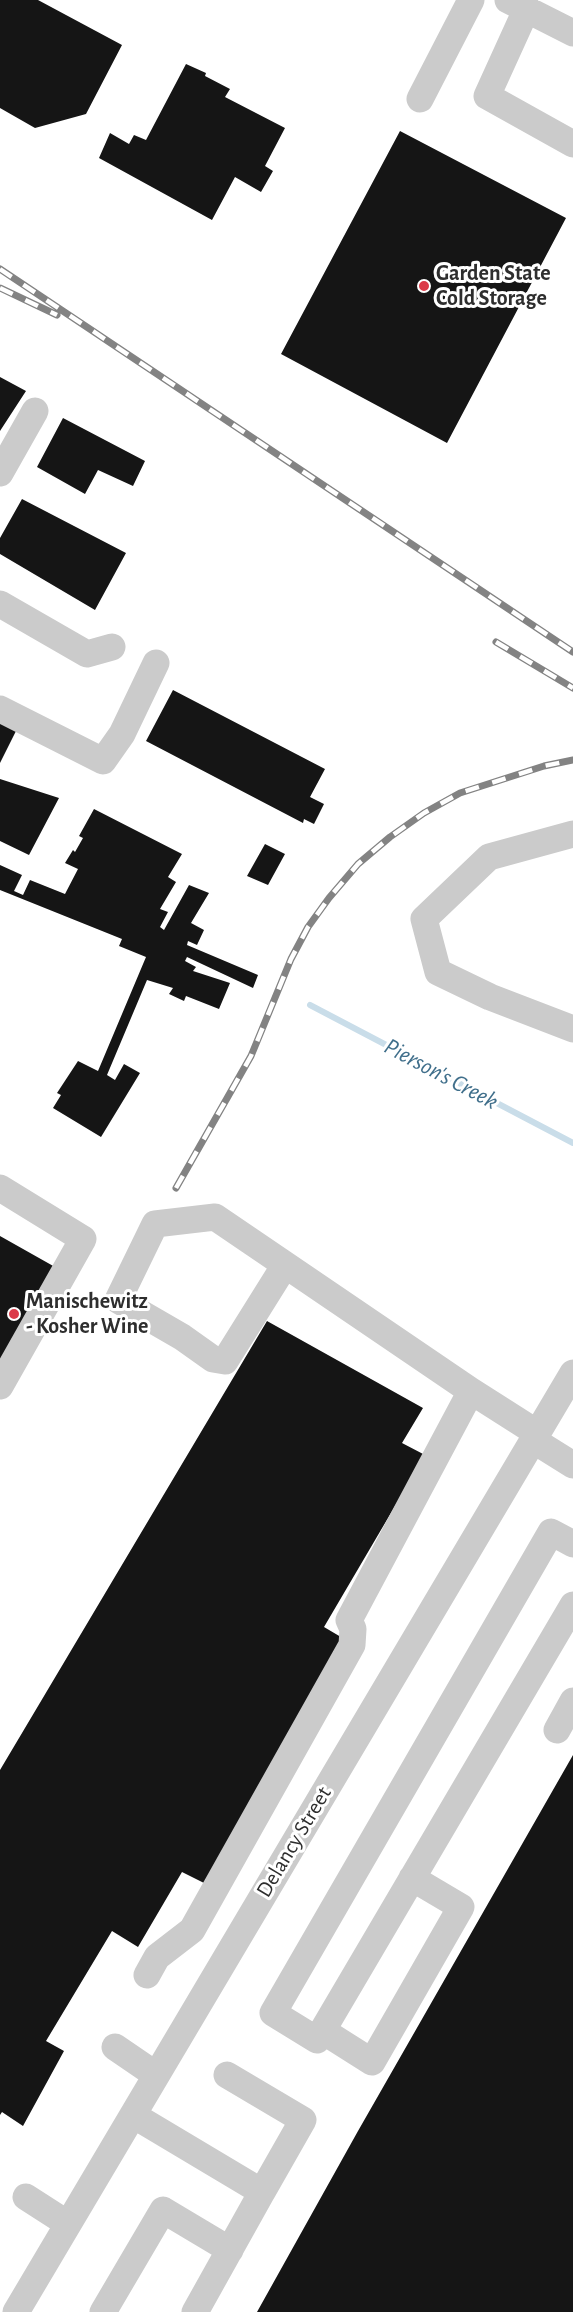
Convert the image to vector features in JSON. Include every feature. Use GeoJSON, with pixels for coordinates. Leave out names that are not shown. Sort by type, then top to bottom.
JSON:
{"type":"FeatureCollection","features":[{"type":"Feature","properties":{"kind":"street"},"geometry":{"type":"LineString","coordinates":[[420,99],[471,0]]}},
{"type":"Feature","properties":{"kind":"street"},"geometry":{"type":"LineString","coordinates":[[573,33],[517,4],[487,96],[573,144]]}},
{"type":"Feature","properties":{"kind":"street"},"geometry":{"type":"LineString","coordinates":[[0,473],[35,411]]}},
{"type":"Feature","properties":{"kind":"street"},"geometry":{"type":"LineString","coordinates":[[0,604],[87,654],[112,647]]}},
{"type":"Feature","properties":{"kind":"street"},"geometry":{"type":"LineString","coordinates":[[0,710],[103,761],[122,734],[156,663]]}},
{"type":"Feature","properties":{"kind":"street"},"geometry":{"type":"LineString","coordinates":[[573,834],[489,857],[424,919],[438,972],[490,997],[573,1029]]}},
{"type":"Feature","properties":{"kind":"street"},"geometry":{"type":"LineString","coordinates":[[0,1188],[83,1239],[0,1386]]}},
{"type":"Feature","properties":{"kind":"street"},"geometry":{"type":"LineString","coordinates":[[285,1265],[225,1361],[213,1359],[182,1337],[118,1300],[155,1224],[214,1217],[285,1265],[471,1391],[573,1465]]}},
{"type":"Feature","properties":{"kind":"street","name":"Delancy Street"},"geometry":{"type":"LineString","coordinates":[[16,2312],[573,1373]]}},
{"type":"Feature","properties":{"kind":"street"},"geometry":{"type":"LineString","coordinates":[[147,1975],[157,1957],[192,1930],[352,1645],[353,1629],[349,1620],[471,1391]]}},
{"type":"Feature","properties":{"kind":"street"},"geometry":{"type":"LineString","coordinates":[[573,1544],[551,1532],[273,2013],[317,2040],[573,1605]]}},
{"type":"Feature","properties":{"kind":"street"},"geometry":{"type":"LineString","coordinates":[[556,1730],[573,1701]]}},
{"type":"Feature","properties":{"kind":"street"},"geometry":{"type":"LineString","coordinates":[[322,2031],[372,2062],[461,1907],[412,1878]]}},
{"type":"Feature","properties":{"kind":"street"},"geometry":{"type":"LineString","coordinates":[[115,2047],[156,2075]]}},
{"type":"Feature","properties":{"kind":"street"},"geometry":{"type":"LineString","coordinates":[[195,2312],[303,2120],[227,2075]]}},
{"type":"Feature","properties":{"kind":"street"},"geometry":{"type":"LineString","coordinates":[[133,2115],[262,2192]]}},
{"type":"Feature","properties":{"kind":"street"},"geometry":{"type":"LineString","coordinates":[[26,2197],[68,2224]]}},
{"type":"Feature","properties":{"kind":"street"},"geometry":{"type":"LineString","coordinates":[[103,2312],[163,2210],[230,2250]]}},
{"type":"Feature","properties":{"kind":"building"},"geometry":{"type":"Polygon","coordinates":[[[0,0],[38,0],[122,45],[86,114],[35,128],[0,108],[0,0]]]}},
{"type":"Feature","properties":{"kind":"building"},"geometry":{"type":"Polygon","coordinates":[[[186,64],[206,73],[205,76],[230,89],[225,97],[285,128],[265,166],[273,171],[261,192],[235,177],[212,220],[99,158],[110,133],[129,144],[134,135],[146,140],[186,64]]]}},
{"type":"Feature","properties":{"kind":"building","name":"Garden State Cold Storage"},"geometry":{"type":"Polygon","coordinates":[[[400,131],[566,218],[447,443],[281,354],[400,131]]]}},
{"type":"Feature","properties":{"kind":"building"},"geometry":{"type":"Polygon","coordinates":[[[0,377],[26,391],[0,431],[0,377]]]}},
{"type":"Feature","properties":{"kind":"building"},"geometry":{"type":"Polygon","coordinates":[[[63,418],[145,461],[133,486],[98,470],[85,494],[37,467],[63,418]]]}},
{"type":"Feature","properties":{"kind":"building"},"geometry":{"type":"Polygon","coordinates":[[[22,499],[126,553],[95,610],[0,554],[0,538],[22,499]]]}},
{"type":"Feature","properties":{"kind":"building"},"geometry":{"type":"Polygon","coordinates":[[[173,690],[325,769],[310,797],[324,804],[314,824],[304,819],[303,823],[146,741],[173,690]]]}},
{"type":"Feature","properties":{"kind":"building"},"geometry":{"type":"Polygon","coordinates":[[[0,718],[18,727],[0,763],[0,718]]]}},
{"type":"Feature","properties":{"kind":"building"},"geometry":{"type":"Polygon","coordinates":[[[0,779],[59,798],[29,855],[0,841],[0,779]]]}},
{"type":"Feature","properties":{"kind":"building"},"geometry":{"type":"Polygon","coordinates":[[[94,809],[182,854],[168,877],[176,882],[160,909],[168,912],[160,927],[164,930],[189,885],[209,893],[191,923],[204,930],[197,945],[188,941],[187,945],[258,975],[253,988],[187,957],[185,961],[196,967],[193,971],[230,983],[219,1009],[186,996],[184,1001],[169,994],[173,988],[147,980],[107,1075],[115,1080],[124,1064],[140,1073],[101,1137],[53,1108],[61,1095],[57,1093],[78,1061],[98,1071],[146,957],[119,946],[122,939],[0,890],[0,865],[22,875],[14,891],[23,895],[30,880],[65,894],[78,869],[65,863],[83,838],[79,836],[94,809]]]}},
{"type":"Feature","properties":{"kind":"building"},"geometry":{"type":"Polygon","coordinates":[[[265,844],[285,854],[268,885],[247,876],[265,844]]]}},
{"type":"Feature","properties":{"kind":"building","name":"Manischewitz - Kosher Wine"},"geometry":{"type":"Polygon","coordinates":[[[0,1236],[55,1267],[0,1361],[0,1236]]]}},
{"type":"Feature","properties":{"kind":"building"},"geometry":{"type":"Polygon","coordinates":[[[267,1321],[423,1408],[402,1443],[425,1455],[324,1627],[346,1640],[204,1883],[182,1872],[138,1947],[112,1931],[46,2041],[64,2051],[23,2126],[2,2112],[0,2115],[0,1770],[267,1321]]]}},
{"type":"Feature","properties":{"kind":"building"},"geometry":{"type":"Polygon","coordinates":[[[573,1755],[573,2312],[257,2312],[358,2131],[573,1755]]]}},
{"type":"Feature","properties":{"kind":"waterway","name":"Pierson's Creek"},"geometry":{"type":"LineString","coordinates":[[310,1005],[573,1143]]}},
{"type":"Feature","properties":{"kind":"railway"},"geometry":{"type":"LineString","coordinates":[[0,269],[573,652]]}},
{"type":"Feature","properties":{"kind":"railway"},"geometry":{"type":"LineString","coordinates":[[0,288],[57,315]]}},
{"type":"Feature","properties":{"kind":"railway"},"geometry":{"type":"LineString","coordinates":[[496,642],[573,688]]}},
{"type":"Feature","properties":{"kind":"railway"},"geometry":{"type":"LineString","coordinates":[[176,1188],[251,1056],[291,959],[308,927],[358,864],[424,813],[460,793],[544,766],[573,760]]}},
{"type":"Feature","properties":{"kind":"place","name":"Garden State Cold Storage"},"geometry":{"type":"Point","coordinates":[424,286]}},
{"type":"Feature","properties":{"kind":"place","name":"Manischewitz - Kosher Wine"},"geometry":{"type":"Point","coordinates":[14,1314]}}]}
